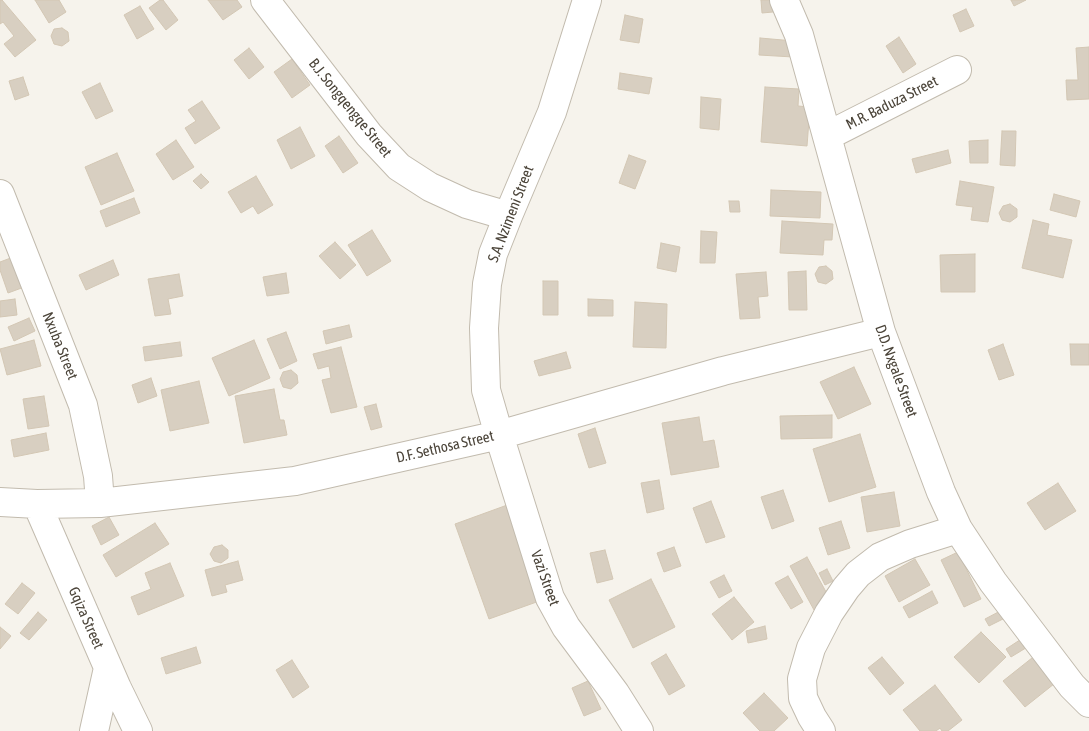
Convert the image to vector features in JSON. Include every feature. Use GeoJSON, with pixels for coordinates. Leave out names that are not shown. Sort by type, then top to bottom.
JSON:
{"type":"FeatureCollection","features":[{"type":"Feature","properties":{"kind":"street","name":"B.J. Songqengqe Street"},"geometry":{"type":"LineString","coordinates":[[265,0],[369,135],[399,167],[430,187],[467,204],[508,216]]}},
{"type":"Feature","properties":{"kind":"street","name":"S.A. Nzimeni Street"},"geometry":{"type":"LineString","coordinates":[[498,435],[486,390],[484,328],[487,284],[493,254],[552,112],[587,0]]}},
{"type":"Feature","properties":{"kind":"street","name":"D.D. Nxgale Street"},"geometry":{"type":"LineString","coordinates":[[784,0],[798,34],[881,332],[941,492],[958,529],[993,582],[1072,686],[1089,703]]}},
{"type":"Feature","properties":{"kind":"street","name":"M.R. Baduza Street"},"geometry":{"type":"LineString","coordinates":[[827,136],[957,70]]}},
{"type":"Feature","properties":{"kind":"street","name":"Nxuba Street"},"geometry":{"type":"LineString","coordinates":[[0,194],[84,405],[98,476],[100,503]]}},
{"type":"Feature","properties":{"kind":"street","name":"D.F. Sethosa Street"},"geometry":{"type":"LineString","coordinates":[[0,502],[37,504],[100,503],[295,481],[498,435],[723,371],[881,332]]}},
{"type":"Feature","properties":{"kind":"street","name":"Vazi Street"},"geometry":{"type":"LineString","coordinates":[[498,435],[550,598],[566,627],[615,693],[639,731]]}},
{"type":"Feature","properties":{"kind":"street","name":"Gqiza Street"},"geometry":{"type":"LineString","coordinates":[[37,504],[108,668],[138,731]]}},
{"type":"Feature","properties":{"kind":"street"},"geometry":{"type":"LineString","coordinates":[[821,731],[803,698],[802,679],[811,648],[829,613],[858,574],[880,556],[910,544],[958,529]]}},
{"type":"Feature","properties":{"kind":"street"},"geometry":{"type":"LineString","coordinates":[[94,731],[108,668]]}},
{"type":"Feature","properties":{"kind":"building"},"geometry":{"type":"Polygon","coordinates":[[[0,0],[36,40],[15,57],[4,44],[14,36],[3,22],[0,24],[0,0]]]}},
{"type":"Feature","properties":{"kind":"building"},"geometry":{"type":"Polygon","coordinates":[[[35,0],[59,0],[66,12],[49,23],[35,0]]]}},
{"type":"Feature","properties":{"kind":"building"},"geometry":{"type":"Polygon","coordinates":[[[163,0],[178,20],[166,30],[149,8],[163,0]]]}},
{"type":"Feature","properties":{"kind":"building"},"geometry":{"type":"Polygon","coordinates":[[[208,0],[237,0],[242,7],[223,20],[208,0]]]}},
{"type":"Feature","properties":{"kind":"building"},"geometry":{"type":"Polygon","coordinates":[[[761,0],[772,0],[773,12],[762,13],[761,0]]]}},
{"type":"Feature","properties":{"kind":"building"},"geometry":{"type":"Polygon","coordinates":[[[1011,0],[1026,0],[1014,6],[1011,0]]]}},
{"type":"Feature","properties":{"kind":"building"},"geometry":{"type":"Polygon","coordinates":[[[140,6],[154,29],[137,39],[124,15],[140,6]]]}},
{"type":"Feature","properties":{"kind":"building"},"geometry":{"type":"Polygon","coordinates":[[[966,9],[974,26],[960,32],[953,15],[966,9]]]}},
{"type":"Feature","properties":{"kind":"building"},"geometry":{"type":"Polygon","coordinates":[[[625,15],[643,19],[639,43],[620,40],[625,15]]]}},
{"type":"Feature","properties":{"kind":"building"},"geometry":{"type":"Polygon","coordinates":[[[62,28],[68,32],[69,41],[62,46],[54,44],[51,36],[54,29],[62,28]]]}},
{"type":"Feature","properties":{"kind":"building"},"geometry":{"type":"Polygon","coordinates":[[[899,37],[916,64],[903,73],[886,46],[899,37]]]}},
{"type":"Feature","properties":{"kind":"building"},"geometry":{"type":"Polygon","coordinates":[[[760,38],[794,41],[793,57],[759,55],[760,38]]]}},
{"type":"Feature","properties":{"kind":"building"},"geometry":{"type":"Polygon","coordinates":[[[1089,47],[1089,99],[1067,100],[1066,80],[1078,80],[1076,48],[1089,47]]]}},
{"type":"Feature","properties":{"kind":"building"},"geometry":{"type":"Polygon","coordinates":[[[249,48],[264,67],[249,79],[234,60],[249,48]]]}},
{"type":"Feature","properties":{"kind":"building"},"geometry":{"type":"Polygon","coordinates":[[[292,59],[310,85],[292,98],[274,72],[292,59]]]}},
{"type":"Feature","properties":{"kind":"building"},"geometry":{"type":"Polygon","coordinates":[[[620,73],[652,78],[649,94],[618,89],[620,73]]]}},
{"type":"Feature","properties":{"kind":"building"},"geometry":{"type":"Polygon","coordinates":[[[23,77],[29,95],[15,100],[9,81],[23,77]]]}},
{"type":"Feature","properties":{"kind":"building"},"geometry":{"type":"Polygon","coordinates":[[[100,83],[113,111],[96,119],[82,92],[100,83]]]}},
{"type":"Feature","properties":{"kind":"building"},"geometry":{"type":"Polygon","coordinates":[[[765,87],[799,89],[798,106],[810,107],[807,146],[761,142],[765,87]]]}},
{"type":"Feature","properties":{"kind":"building"},"geometry":{"type":"Polygon","coordinates":[[[701,97],[721,99],[719,130],[700,128],[701,97]]]}},
{"type":"Feature","properties":{"kind":"building"},"geometry":{"type":"Polygon","coordinates":[[[202,101],[220,128],[195,144],[185,128],[196,121],[188,110],[202,101]]]}},
{"type":"Feature","properties":{"kind":"building"},"geometry":{"type":"Polygon","coordinates":[[[300,127],[315,156],[291,169],[277,140],[300,127]]]}},
{"type":"Feature","properties":{"kind":"building"},"geometry":{"type":"Polygon","coordinates":[[[1002,131],[1016,131],[1015,166],[1000,165],[1002,131]]]}},
{"type":"Feature","properties":{"kind":"building"},"geometry":{"type":"Polygon","coordinates":[[[339,136],[358,163],[343,173],[325,146],[339,136]]]}},
{"type":"Feature","properties":{"kind":"building"},"geometry":{"type":"Polygon","coordinates":[[[176,140],[194,167],[173,180],[156,154],[176,140]]]}},
{"type":"Feature","properties":{"kind":"building"},"geometry":{"type":"Polygon","coordinates":[[[988,140],[988,163],[970,163],[969,141],[988,140]]]}},
{"type":"Feature","properties":{"kind":"building"},"geometry":{"type":"Polygon","coordinates":[[[948,150],[951,163],[916,173],[912,159],[948,150]]]}},
{"type":"Feature","properties":{"kind":"building"},"geometry":{"type":"Polygon","coordinates":[[[117,153],[134,191],[101,205],[85,167],[117,153]]]}},
{"type":"Feature","properties":{"kind":"building"},"geometry":{"type":"Polygon","coordinates":[[[629,155],[646,161],[635,189],[619,183],[629,155]]]}},
{"type":"Feature","properties":{"kind":"building"},"geometry":{"type":"Polygon","coordinates":[[[201,174],[209,182],[201,189],[193,181],[201,174]]]}},
{"type":"Feature","properties":{"kind":"building"},"geometry":{"type":"Polygon","coordinates":[[[256,176],[273,205],[258,214],[253,206],[241,213],[228,192],[256,176]]]}},
{"type":"Feature","properties":{"kind":"building"},"geometry":{"type":"Polygon","coordinates":[[[960,181],[994,187],[988,222],[971,220],[973,207],[956,205],[960,181]]]}},
{"type":"Feature","properties":{"kind":"building"},"geometry":{"type":"Polygon","coordinates":[[[771,190],[821,192],[820,218],[770,216],[771,190]]]}},
{"type":"Feature","properties":{"kind":"building"},"geometry":{"type":"Polygon","coordinates":[[[1054,194],[1080,201],[1076,217],[1050,210],[1054,194]]]}},
{"type":"Feature","properties":{"kind":"building"},"geometry":{"type":"Polygon","coordinates":[[[134,198],[140,213],[106,227],[100,211],[134,198]]]}},
{"type":"Feature","properties":{"kind":"building"},"geometry":{"type":"Polygon","coordinates":[[[729,201],[739,201],[740,212],[730,212],[729,201]]]}},
{"type":"Feature","properties":{"kind":"building"},"geometry":{"type":"Polygon","coordinates":[[[1010,204],[1017,209],[1017,217],[1010,222],[1002,220],[999,213],[1003,206],[1010,204]]]}},
{"type":"Feature","properties":{"kind":"building"},"geometry":{"type":"Polygon","coordinates":[[[1033,220],[1049,224],[1047,235],[1072,240],[1063,278],[1022,268],[1033,220]]]}},
{"type":"Feature","properties":{"kind":"building"},"geometry":{"type":"Polygon","coordinates":[[[782,221],[833,224],[832,240],[824,240],[823,255],[780,253],[782,221]]]}},
{"type":"Feature","properties":{"kind":"building"},"geometry":{"type":"Polygon","coordinates":[[[372,230],[391,261],[367,276],[348,245],[372,230]]]}},
{"type":"Feature","properties":{"kind":"building"},"geometry":{"type":"Polygon","coordinates":[[[701,231],[717,232],[715,263],[700,263],[701,231]]]}},
{"type":"Feature","properties":{"kind":"building"},"geometry":{"type":"Polygon","coordinates":[[[335,242],[356,265],[340,279],[319,256],[335,242]]]}},
{"type":"Feature","properties":{"kind":"building"},"geometry":{"type":"Polygon","coordinates":[[[661,243],[680,247],[676,272],[657,268],[661,243]]]}},
{"type":"Feature","properties":{"kind":"building"},"geometry":{"type":"Polygon","coordinates":[[[975,254],[975,292],[941,292],[940,255],[975,254]]]}},
{"type":"Feature","properties":{"kind":"building"},"geometry":{"type":"Polygon","coordinates":[[[16,256],[27,286],[8,293],[0,270],[0,262],[16,256]]]}},
{"type":"Feature","properties":{"kind":"building"},"geometry":{"type":"Polygon","coordinates":[[[113,260],[119,275],[86,290],[79,275],[113,260]]]}},
{"type":"Feature","properties":{"kind":"building"},"geometry":{"type":"Polygon","coordinates":[[[826,266],[832,271],[833,279],[826,284],[818,282],[815,274],[819,267],[826,266]]]}},
{"type":"Feature","properties":{"kind":"building"},"geometry":{"type":"Polygon","coordinates":[[[806,271],[807,310],[789,310],[788,272],[806,271]]]}},
{"type":"Feature","properties":{"kind":"building"},"geometry":{"type":"Polygon","coordinates":[[[766,272],[768,296],[758,297],[760,318],[740,319],[736,274],[766,272]]]}},
{"type":"Feature","properties":{"kind":"building"},"geometry":{"type":"Polygon","coordinates":[[[286,273],[289,293],[267,296],[263,277],[286,273]]]}},
{"type":"Feature","properties":{"kind":"building"},"geometry":{"type":"Polygon","coordinates":[[[179,274],[183,296],[168,299],[171,314],[155,316],[148,279],[179,274]]]}},
{"type":"Feature","properties":{"kind":"building"},"geometry":{"type":"Polygon","coordinates":[[[543,281],[558,281],[558,315],[543,315],[543,281]]]}},
{"type":"Feature","properties":{"kind":"building"},"geometry":{"type":"Polygon","coordinates":[[[15,299],[17,315],[0,317],[0,301],[15,299]]]}},
{"type":"Feature","properties":{"kind":"building"},"geometry":{"type":"Polygon","coordinates":[[[588,299],[613,300],[613,316],[588,316],[588,299]]]}},
{"type":"Feature","properties":{"kind":"building"},"geometry":{"type":"Polygon","coordinates":[[[635,302],[667,304],[666,348],[633,347],[635,302]]]}},
{"type":"Feature","properties":{"kind":"building"},"geometry":{"type":"Polygon","coordinates":[[[29,318],[35,331],[14,341],[8,327],[29,318]]]}},
{"type":"Feature","properties":{"kind":"building"},"geometry":{"type":"Polygon","coordinates":[[[349,325],[352,337],[326,344],[323,331],[349,325]]]}},
{"type":"Feature","properties":{"kind":"building"},"geometry":{"type":"Polygon","coordinates":[[[286,332],[297,361],[280,369],[267,339],[286,332]]]}},
{"type":"Feature","properties":{"kind":"building"},"geometry":{"type":"Polygon","coordinates":[[[34,340],[41,366],[7,375],[0,349],[34,340]]]}},
{"type":"Feature","properties":{"kind":"building"},"geometry":{"type":"Polygon","coordinates":[[[254,340],[270,378],[229,396],[212,358],[254,340]]]}},
{"type":"Feature","properties":{"kind":"building"},"geometry":{"type":"Polygon","coordinates":[[[180,342],[182,356],[145,361],[143,347],[180,342]]]}},
{"type":"Feature","properties":{"kind":"building"},"geometry":{"type":"Polygon","coordinates":[[[1003,344],[1014,375],[999,380],[988,350],[1003,344]]]}},
{"type":"Feature","properties":{"kind":"building"},"geometry":{"type":"Polygon","coordinates":[[[1070,344],[1089,344],[1089,365],[1071,365],[1070,344]]]}},
{"type":"Feature","properties":{"kind":"building"},"geometry":{"type":"Polygon","coordinates":[[[341,347],[357,407],[331,413],[322,380],[331,378],[329,366],[318,369],[313,354],[341,347]]]}},
{"type":"Feature","properties":{"kind":"building"},"geometry":{"type":"Polygon","coordinates":[[[566,352],[571,368],[539,376],[534,361],[566,352]]]}},
{"type":"Feature","properties":{"kind":"building"},"geometry":{"type":"Polygon","coordinates":[[[854,367],[871,404],[838,419],[820,382],[854,367]]]}},
{"type":"Feature","properties":{"kind":"building"},"geometry":{"type":"Polygon","coordinates":[[[291,370],[297,375],[298,383],[291,389],[283,387],[280,379],[283,372],[291,370]]]}},
{"type":"Feature","properties":{"kind":"building"},"geometry":{"type":"Polygon","coordinates":[[[151,378],[157,396],[138,403],[132,385],[151,378]]]}},
{"type":"Feature","properties":{"kind":"building"},"geometry":{"type":"Polygon","coordinates":[[[199,381],[209,423],[170,431],[161,390],[199,381]]]}},
{"type":"Feature","properties":{"kind":"building"},"geometry":{"type":"Polygon","coordinates":[[[274,389],[280,420],[284,420],[287,435],[244,443],[235,396],[274,389]]]}},
{"type":"Feature","properties":{"kind":"building"},"geometry":{"type":"Polygon","coordinates":[[[44,396],[49,426],[28,429],[23,399],[44,396]]]}},
{"type":"Feature","properties":{"kind":"building"},"geometry":{"type":"Polygon","coordinates":[[[376,404],[382,427],[371,430],[364,407],[376,404]]]}},
{"type":"Feature","properties":{"kind":"building"},"geometry":{"type":"Polygon","coordinates":[[[832,415],[832,438],[781,439],[780,416],[832,415]]]}},
{"type":"Feature","properties":{"kind":"building"},"geometry":{"type":"Polygon","coordinates":[[[699,417],[703,442],[714,440],[719,467],[671,475],[662,423],[699,417]]]}},
{"type":"Feature","properties":{"kind":"building"},"geometry":{"type":"Polygon","coordinates":[[[595,428],[606,463],[589,468],[578,434],[595,428]]]}},
{"type":"Feature","properties":{"kind":"building"},"geometry":{"type":"Polygon","coordinates":[[[46,433],[49,450],[14,457],[11,440],[46,433]]]}},
{"type":"Feature","properties":{"kind":"building"},"geometry":{"type":"Polygon","coordinates":[[[860,434],[876,487],[829,502],[813,449],[860,434]]]}},
{"type":"Feature","properties":{"kind":"building"},"geometry":{"type":"Polygon","coordinates":[[[659,480],[664,509],[647,513],[641,483],[659,480]]]}},
{"type":"Feature","properties":{"kind":"building"},"geometry":{"type":"Polygon","coordinates":[[[1058,483],[1076,511],[1045,530],[1027,503],[1058,483]]]}},
{"type":"Feature","properties":{"kind":"building"},"geometry":{"type":"Polygon","coordinates":[[[783,490],[794,521],[772,529],[761,497],[783,490]]]}},
{"type":"Feature","properties":{"kind":"building"},"geometry":{"type":"Polygon","coordinates":[[[894,492],[900,526],[867,532],[861,497],[894,492]]]}},
{"type":"Feature","properties":{"kind":"building"},"geometry":{"type":"Polygon","coordinates":[[[711,501],[725,537],[706,543],[693,508],[711,501]]]}},
{"type":"Feature","properties":{"kind":"building"},"geometry":{"type":"Polygon","coordinates":[[[510,504],[545,599],[489,619],[455,524],[510,504]]]}},
{"type":"Feature","properties":{"kind":"building"},"geometry":{"type":"Polygon","coordinates":[[[109,517],[119,535],[101,545],[92,526],[109,517]]]}},
{"type":"Feature","properties":{"kind":"building"},"geometry":{"type":"Polygon","coordinates":[[[841,521],[850,548],[828,555],[819,528],[841,521]]]}},
{"type":"Feature","properties":{"kind":"building"},"geometry":{"type":"Polygon","coordinates":[[[155,523],[169,544],[116,577],[103,555],[155,523]]]}},
{"type":"Feature","properties":{"kind":"building"},"geometry":{"type":"Polygon","coordinates":[[[222,545],[228,550],[228,558],[221,563],[214,561],[210,554],[214,547],[222,545]]]}},
{"type":"Feature","properties":{"kind":"building"},"geometry":{"type":"Polygon","coordinates":[[[674,547],[681,566],[664,572],[657,553],[674,547]]]}},
{"type":"Feature","properties":{"kind":"building"},"geometry":{"type":"Polygon","coordinates":[[[605,550],[613,579],[597,583],[590,553],[605,550]]]}},
{"type":"Feature","properties":{"kind":"building"},"geometry":{"type":"Polygon","coordinates":[[[958,552],[981,599],[964,607],[941,560],[958,552]]]}},
{"type":"Feature","properties":{"kind":"building"},"geometry":{"type":"Polygon","coordinates":[[[807,557],[831,601],[814,610],[790,566],[807,557]]]}},
{"type":"Feature","properties":{"kind":"building"},"geometry":{"type":"Polygon","coordinates":[[[915,559],[930,585],[899,602],[885,576],[915,559]]]}},
{"type":"Feature","properties":{"kind":"building"},"geometry":{"type":"Polygon","coordinates":[[[238,561],[243,580],[225,585],[227,592],[212,596],[205,570],[238,561]]]}},
{"type":"Feature","properties":{"kind":"building"},"geometry":{"type":"Polygon","coordinates":[[[170,563],[184,596],[138,615],[131,597],[151,589],[145,573],[170,563]]]}},
{"type":"Feature","properties":{"kind":"building"},"geometry":{"type":"Polygon","coordinates":[[[827,569],[833,581],[825,585],[819,573],[827,569]]]}},
{"type":"Feature","properties":{"kind":"building"},"geometry":{"type":"Polygon","coordinates":[[[724,575],[732,591],[719,598],[710,582],[724,575]]]}},
{"type":"Feature","properties":{"kind":"building"},"geometry":{"type":"Polygon","coordinates":[[[788,576],[803,602],[791,609],[775,583],[788,576]]]}},
{"type":"Feature","properties":{"kind":"building"},"geometry":{"type":"Polygon","coordinates":[[[651,579],[675,627],[633,648],[609,600],[651,579]]]}},
{"type":"Feature","properties":{"kind":"building"},"geometry":{"type":"Polygon","coordinates":[[[22,583],[35,593],[18,614],[5,604],[22,583]]]}},
{"type":"Feature","properties":{"kind":"building"},"geometry":{"type":"Polygon","coordinates":[[[932,591],[938,603],[909,618],[903,607],[932,591]]]}},
{"type":"Feature","properties":{"kind":"building"},"geometry":{"type":"Polygon","coordinates":[[[734,597],[754,622],[732,640],[712,614],[734,597]]]}},
{"type":"Feature","properties":{"kind":"building"},"geometry":{"type":"Polygon","coordinates":[[[1004,609],[1007,617],[989,626],[985,619],[1004,609]]]}},
{"type":"Feature","properties":{"kind":"building"},"geometry":{"type":"Polygon","coordinates":[[[38,612],[47,620],[29,640],[20,633],[38,612]]]}},
{"type":"Feature","properties":{"kind":"building"},"geometry":{"type":"Polygon","coordinates":[[[765,626],[767,639],[748,643],[746,631],[765,626]]]}},
{"type":"Feature","properties":{"kind":"building"},"geometry":{"type":"Polygon","coordinates":[[[0,627],[11,636],[0,649],[0,627]]]}},
{"type":"Feature","properties":{"kind":"building"},"geometry":{"type":"Polygon","coordinates":[[[981,632],[1006,657],[979,683],[954,657],[981,632]]]}},
{"type":"Feature","properties":{"kind":"building"},"geometry":{"type":"Polygon","coordinates":[[[1029,634],[1034,643],[1011,657],[1006,649],[1029,634]]]}},
{"type":"Feature","properties":{"kind":"building"},"geometry":{"type":"Polygon","coordinates":[[[196,647],[201,663],[166,674],[161,658],[196,647]]]}},
{"type":"Feature","properties":{"kind":"building"},"geometry":{"type":"Polygon","coordinates":[[[666,654],[685,686],[669,695],[651,663],[666,654]]]}},
{"type":"Feature","properties":{"kind":"building"},"geometry":{"type":"Polygon","coordinates":[[[1037,654],[1059,680],[1025,707],[1003,681],[1037,654]]]}},
{"type":"Feature","properties":{"kind":"building"},"geometry":{"type":"Polygon","coordinates":[[[882,657],[904,683],[890,695],[868,668],[882,657]]]}},
{"type":"Feature","properties":{"kind":"building"},"geometry":{"type":"Polygon","coordinates":[[[292,660],[309,687],[293,698],[276,670],[292,660]]]}},
{"type":"Feature","properties":{"kind":"building"},"geometry":{"type":"Polygon","coordinates":[[[588,681],[601,709],[584,716],[572,688],[588,681]]]}},
{"type":"Feature","properties":{"kind":"building"},"geometry":{"type":"Polygon","coordinates":[[[935,685],[962,720],[948,731],[942,731],[940,728],[936,731],[920,731],[903,710],[935,685]]]}},
{"type":"Feature","properties":{"kind":"building"},"geometry":{"type":"Polygon","coordinates":[[[764,693],[788,718],[774,731],[760,731],[743,713],[764,693]]]}}]}
